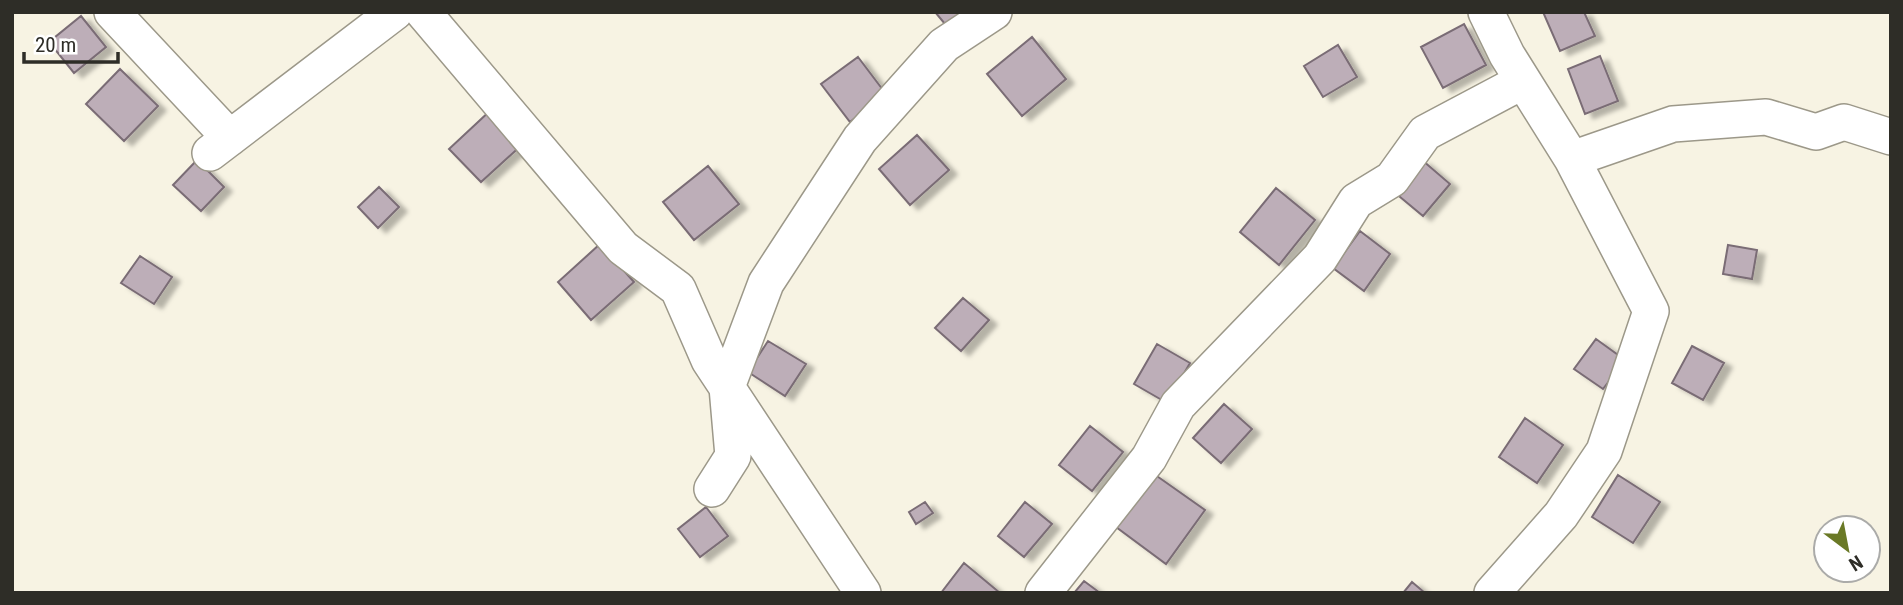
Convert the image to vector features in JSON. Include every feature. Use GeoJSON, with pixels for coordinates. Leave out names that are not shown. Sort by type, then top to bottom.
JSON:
{"type":"FeatureCollection","features":[{"type":"Feature","properties":{"kind":"street"},"geometry":{"type":"LineString","coordinates":[[112,12],[220,145],[395,12]]}},
{"type":"Feature","properties":{"kind":"street"},"geometry":{"type":"LineString","coordinates":[[423,12],[623,248],[678,289],[709,360],[863,593]]}},
{"type":"Feature","properties":{"kind":"street"},"geometry":{"type":"LineString","coordinates":[[712,489],[733,456],[727,387],[766,282],[860,139],[944,45],[995,12]]}},
{"type":"Feature","properties":{"kind":"street"},"geometry":{"type":"LineString","coordinates":[[1486,12],[1523,81],[1572,159],[1651,311],[1604,451],[1561,515],[1493,593]]}},
{"type":"Feature","properties":{"kind":"street"},"geometry":{"type":"LineString","coordinates":[[1043,593],[1149,458],[1178,405],[1321,258],[1356,201],[1392,179],[1425,134],[1523,81]]}},
{"type":"Feature","properties":{"kind":"street"},"geometry":{"type":"LineString","coordinates":[[1572,159],[1673,124],[1766,117],[1816,132],[1844,122],[1891,137]]}},
{"type":"Feature","properties":{"kind":"building"},"geometry":{"type":"Polygon","coordinates":[[[935,12],[970,12],[950,30],[935,12]]]}},
{"type":"Feature","properties":{"kind":"building"},"geometry":{"type":"Polygon","coordinates":[[[1543,12],[1584,12],[1595,36],[1560,51],[1543,12]]]}},
{"type":"Feature","properties":{"kind":"building"},"geometry":{"type":"Polygon","coordinates":[[[81,16],[106,47],[74,73],[49,42],[81,16]]]}},
{"type":"Feature","properties":{"kind":"building"},"geometry":{"type":"Polygon","coordinates":[[[1464,24],[1486,65],[1443,88],[1421,47],[1464,24]]]}},
{"type":"Feature","properties":{"kind":"building"},"geometry":{"type":"Polygon","coordinates":[[[1032,37],[1066,79],[1022,116],[987,74],[1032,37]]]}},
{"type":"Feature","properties":{"kind":"building"},"geometry":{"type":"Polygon","coordinates":[[[1338,45],[1357,77],[1323,97],[1304,66],[1338,45]]]}},
{"type":"Feature","properties":{"kind":"building"},"geometry":{"type":"Polygon","coordinates":[[[1600,56],[1618,101],[1585,114],[1568,69],[1600,56]]]}},
{"type":"Feature","properties":{"kind":"building"},"geometry":{"type":"Polygon","coordinates":[[[858,57],[886,94],[850,122],[821,84],[858,57]]]}},
{"type":"Feature","properties":{"kind":"building"},"geometry":{"type":"Polygon","coordinates":[[[120,69],[158,106],[124,141],[86,104],[120,69]]]}},
{"type":"Feature","properties":{"kind":"building"},"geometry":{"type":"Polygon","coordinates":[[[492,109],[524,143],[481,182],[449,149],[492,109]]]}},
{"type":"Feature","properties":{"kind":"building"},"geometry":{"type":"Polygon","coordinates":[[[917,135],[949,170],[910,205],[879,169],[917,135]]]}},
{"type":"Feature","properties":{"kind":"building"},"geometry":{"type":"Polygon","coordinates":[[[197,160],[224,187],[201,211],[173,185],[197,160]]]}},
{"type":"Feature","properties":{"kind":"building"},"geometry":{"type":"Polygon","coordinates":[[[1422,160],[1450,184],[1423,216],[1394,192],[1422,160]]]}},
{"type":"Feature","properties":{"kind":"building"},"geometry":{"type":"Polygon","coordinates":[[[708,166],[739,204],[694,240],[663,202],[708,166]]]}},
{"type":"Feature","properties":{"kind":"building"},"geometry":{"type":"Polygon","coordinates":[[[379,187],[399,207],[378,228],[358,207],[379,187]]]}},
{"type":"Feature","properties":{"kind":"building"},"geometry":{"type":"Polygon","coordinates":[[[1276,188],[1315,220],[1279,265],[1240,232],[1276,188]]]}},
{"type":"Feature","properties":{"kind":"building"},"geometry":{"type":"Polygon","coordinates":[[[1360,231],[1390,254],[1364,291],[1333,268],[1360,231]]]}},
{"type":"Feature","properties":{"kind":"building"},"geometry":{"type":"Polygon","coordinates":[[[600,244],[634,282],[591,320],[558,282],[600,244]]]}},
{"type":"Feature","properties":{"kind":"building"},"geometry":{"type":"Polygon","coordinates":[[[1728,245],[1757,250],[1752,279],[1723,274],[1728,245]]]}},
{"type":"Feature","properties":{"kind":"building"},"geometry":{"type":"Polygon","coordinates":[[[140,256],[172,277],[154,304],[121,283],[140,256]]]}},
{"type":"Feature","properties":{"kind":"building"},"geometry":{"type":"Polygon","coordinates":[[[963,298],[989,320],[961,351],[935,328],[963,298]]]}},
{"type":"Feature","properties":{"kind":"building"},"geometry":{"type":"Polygon","coordinates":[[[1596,339],[1625,360],[1603,389],[1574,369],[1596,339]]]}},
{"type":"Feature","properties":{"kind":"building"},"geometry":{"type":"Polygon","coordinates":[[[768,341],[806,364],[785,396],[748,372],[768,341]]]}},
{"type":"Feature","properties":{"kind":"building"},"geometry":{"type":"Polygon","coordinates":[[[1157,344],[1190,363],[1167,403],[1134,384],[1157,344]]]}},
{"type":"Feature","properties":{"kind":"building"},"geometry":{"type":"Polygon","coordinates":[[[1692,346],[1724,363],[1703,400],[1672,383],[1692,346]]]}},
{"type":"Feature","properties":{"kind":"building"},"geometry":{"type":"Polygon","coordinates":[[[1224,404],[1252,429],[1221,463],[1193,438],[1224,404]]]}},
{"type":"Feature","properties":{"kind":"building"},"geometry":{"type":"Polygon","coordinates":[[[1525,418],[1563,445],[1537,483],[1499,457],[1525,418]]]}},
{"type":"Feature","properties":{"kind":"building"},"geometry":{"type":"Polygon","coordinates":[[[1090,426],[1123,452],[1092,491],[1059,465],[1090,426]]]}},
{"type":"Feature","properties":{"kind":"building"},"geometry":{"type":"Polygon","coordinates":[[[1154,474],[1205,510],[1166,564],[1116,527],[1154,474]]]}},
{"type":"Feature","properties":{"kind":"building"},"geometry":{"type":"Polygon","coordinates":[[[1618,475],[1660,502],[1633,543],[1592,517],[1618,475]]]}},
{"type":"Feature","properties":{"kind":"building"},"geometry":{"type":"Polygon","coordinates":[[[925,502],[933,513],[916,524],[909,512],[925,502]]]}},
{"type":"Feature","properties":{"kind":"building"},"geometry":{"type":"Polygon","coordinates":[[[1025,502],[1052,524],[1024,557],[998,536],[1025,502]]]}},
{"type":"Feature","properties":{"kind":"building"},"geometry":{"type":"Polygon","coordinates":[[[706,507],[728,536],[700,557],[678,529],[706,507]]]}},
{"type":"Feature","properties":{"kind":"building"},"geometry":{"type":"Polygon","coordinates":[[[964,563],[1000,593],[941,593],[964,563]]]}},
{"type":"Feature","properties":{"kind":"building"},"geometry":{"type":"Polygon","coordinates":[[[1084,581],[1100,593],[1074,593],[1084,581]]]}},
{"type":"Feature","properties":{"kind":"building"},"geometry":{"type":"Polygon","coordinates":[[[1412,582],[1425,593],[1403,593],[1412,582]]]}}]}
